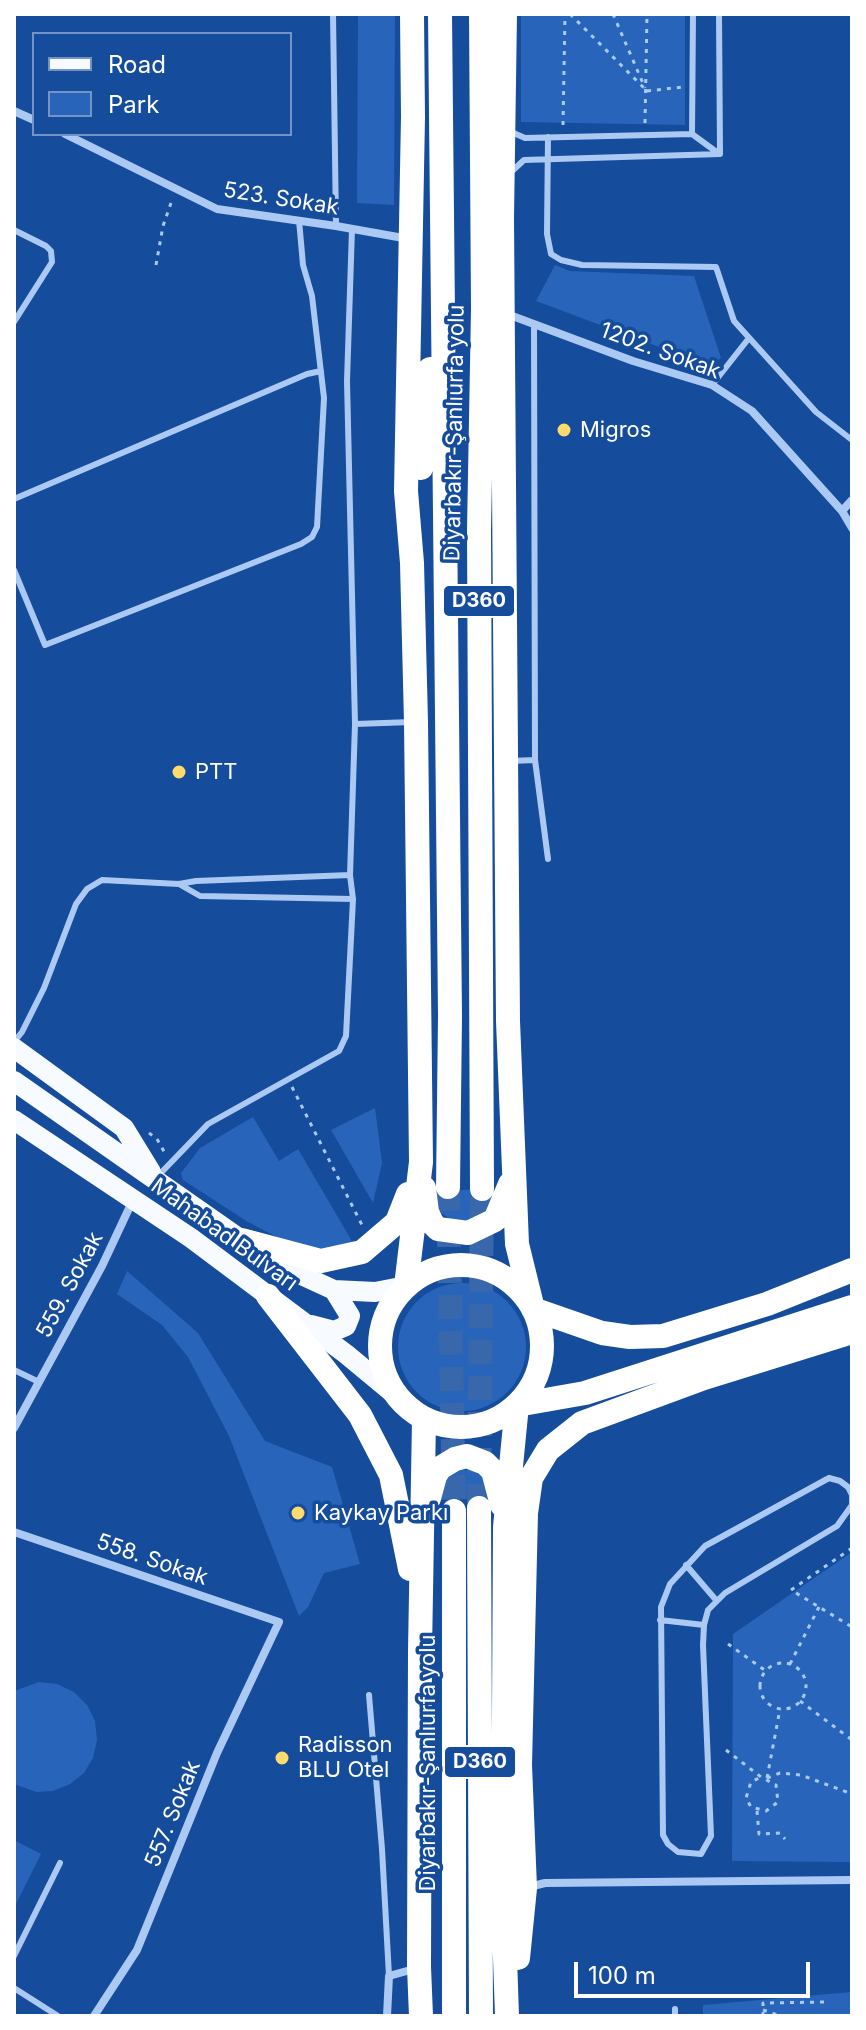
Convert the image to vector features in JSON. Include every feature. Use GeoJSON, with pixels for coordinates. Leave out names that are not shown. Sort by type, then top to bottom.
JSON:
{"type":"FeatureCollection","features":[{"type":"Feature","properties":{"kind":"highway"},"geometry":{"type":"LineString","coordinates":[[412,14],[406,491],[412,563],[416,722],[421,1162],[427,1212],[438,1229],[468,1233],[495,1220],[514,1176]]}},
{"type":"Feature","properties":{"kind":"highway","name":"Diyarbakır-Şanlıurfa yolu"},"geometry":{"type":"LineString","coordinates":[[440,14],[450,1016],[448,1187]]}},
{"type":"Feature","properties":{"kind":"highway","name":"Diyarbakır-Şanlıurfa yolu"},"geometry":{"type":"LineString","coordinates":[[481,14],[493,311],[479,530],[482,1189]]}},
{"type":"Feature","properties":{"kind":"highway"},"geometry":{"type":"LineString","coordinates":[[505,14],[502,181],[493,311],[503,523],[508,1021],[517,1244],[533,1309],[541,1334],[541,1359],[532,1384],[517,1405],[501,1417],[482,1425],[463,1428],[443,1426],[424,1419],[399,1398],[388,1382],[380,1357],[381,1331],[390,1306],[406,1286],[427,1272],[451,1265],[475,1266],[499,1274],[518,1289],[533,1309],[602,1333],[630,1337],[663,1336],[767,1304],[852,1270]]}},
{"type":"Feature","properties":{"kind":"highway"},"geometry":{"type":"LineString","coordinates":[[412,563],[442,248]]}},
{"type":"Feature","properties":{"kind":"highway"},"geometry":{"type":"LineString","coordinates":[[242,1240],[321,1261],[362,1252],[397,1222],[421,1162]]}},
{"type":"Feature","properties":{"kind":"highway"},"geometry":{"type":"LineString","coordinates":[[406,1286],[421,1162]]}},
{"type":"Feature","properties":{"kind":"highway"},"geometry":{"type":"LineString","coordinates":[[268,1296],[360,1415],[391,1475],[420,1620]]}},
{"type":"Feature","properties":{"kind":"highway"},"geometry":{"type":"LineString","coordinates":[[517,1405],[585,1393],[852,1307]]}},
{"type":"Feature","properties":{"kind":"highway"},"geometry":{"type":"LineString","coordinates":[[510,2016],[525,1888],[520,1765],[526,1513],[531,1478],[548,1450],[582,1423],[704,1378],[852,1332]]}},
{"type":"Feature","properties":{"kind":"highway"},"geometry":{"type":"LineString","coordinates":[[510,2016],[503,1900],[505,1527],[517,1405]]}},
{"type":"Feature","properties":{"kind":"highway"},"geometry":{"type":"LineString","coordinates":[[421,2016],[420,1620],[424,1419]]}},
{"type":"Feature","properties":{"kind":"highway"},"geometry":{"type":"LineString","coordinates":[[421,1524],[440,1468],[467,1456],[485,1463],[493,1471],[505,1527]]}},
{"type":"Feature","properties":{"kind":"highway","name":"D360"},"geometry":{"type":"LineString","coordinates":[[479,1508],[481,2016]]}},
{"type":"Feature","properties":{"kind":"highway","name":"Diyarbakır-Şanlıurfa yolu"},"geometry":{"type":"LineString","coordinates":[[454,1511],[454,2016]]}},
{"type":"Feature","properties":{"kind":"main road"},"geometry":{"type":"LineString","coordinates":[[14,1048],[124,1128],[155,1179]]}},
{"type":"Feature","properties":{"kind":"main road","name":"Mahabad Bulvarı"},"geometry":{"type":"LineString","coordinates":[[14,1081],[273,1262],[334,1290],[375,1292],[406,1286]]}},
{"type":"Feature","properties":{"kind":"main road","name":"Mahabad Bulvarı"},"geometry":{"type":"LineString","coordinates":[[14,1120],[24,1131],[191,1238],[399,1398]]}},
{"type":"Feature","properties":{"kind":"main road"},"geometry":{"type":"LineString","coordinates":[[304,1322],[334,1331],[346,1326],[350,1316],[334,1290]]}},
{"type":"Feature","properties":{"kind":"street","name":"523. Sokak"},"geometry":{"type":"LineString","coordinates":[[69,136],[217,209],[410,239]]}},
{"type":"Feature","properties":{"kind":"street","name":"1202. Sokak"},"geometry":{"type":"LineString","coordinates":[[493,311],[633,361],[712,385],[752,411],[842,511],[852,528]]}},
{"type":"Feature","properties":{"kind":"street"},"geometry":{"type":"LineString","coordinates":[[842,511],[852,500]]}},
{"type":"Feature","properties":{"kind":"street","name":"559. Sokak"},"geometry":{"type":"LineString","coordinates":[[14,1428],[102,1266],[133,1199]]}},
{"type":"Feature","properties":{"kind":"street","name":"558. Sokak"},"geometry":{"type":"LineString","coordinates":[[14,1532],[279,1622]]}},
{"type":"Feature","properties":{"kind":"street","name":"557. Sokak"},"geometry":{"type":"LineString","coordinates":[[94,2016],[137,1950],[217,1753],[279,1622]]}},
{"type":"Feature","properties":{"kind":"street"},"geometry":{"type":"LineString","coordinates":[[525,1888],[545,1883],[852,1880]]}},
{"type":"Feature","properties":{"kind":"street"},"geometry":{"type":"LineString","coordinates":[[387,2016],[389,1976],[419,1967]]}},
{"type":"Feature","properties":{"kind":"lane"},"geometry":{"type":"LineString","coordinates":[[333,14],[336,226]]}},
{"type":"Feature","properties":{"kind":"lane"},"geometry":{"type":"LineString","coordinates":[[692,134],[693,14]]}},
{"type":"Feature","properties":{"kind":"lane"},"geometry":{"type":"LineString","coordinates":[[719,14],[720,154]]}},
{"type":"Feature","properties":{"kind":"lane"},"geometry":{"type":"LineString","coordinates":[[504,130],[525,138],[692,134],[720,154]]}},
{"type":"Feature","properties":{"kind":"lane"},"geometry":{"type":"LineString","coordinates":[[548,137],[547,234],[551,254],[582,265],[716,267],[734,321],[816,412],[852,440]]}},
{"type":"Feature","properties":{"kind":"lane"},"geometry":{"type":"LineString","coordinates":[[502,181],[524,160],[720,154]]}},
{"type":"Feature","properties":{"kind":"lane"},"geometry":{"type":"LineString","coordinates":[[14,570],[45,645],[312,537],[317,527],[324,398],[299,220]]}},
{"type":"Feature","properties":{"kind":"lane"},"geometry":{"type":"LineString","coordinates":[[155,1179],[208,1124],[339,1051],[346,1036],[353,899],[350,875],[355,724],[347,381],[352,229]]}},
{"type":"Feature","properties":{"kind":"lane"},"geometry":{"type":"LineString","coordinates":[[14,230],[46,246],[51,251],[52,262],[14,322]]}},
{"type":"Feature","properties":{"kind":"lane"},"geometry":{"type":"LineString","coordinates":[[534,325],[535,760],[548,859]]}},
{"type":"Feature","properties":{"kind":"lane"},"geometry":{"type":"LineString","coordinates":[[712,385],[749,338]]}},
{"type":"Feature","properties":{"kind":"lane"},"geometry":{"type":"LineString","coordinates":[[14,499],[307,374],[321,371]]}},
{"type":"Feature","properties":{"kind":"lane"},"geometry":{"type":"LineString","coordinates":[[355,724],[416,722]]}},
{"type":"Feature","properties":{"kind":"lane"},"geometry":{"type":"LineString","coordinates":[[505,761],[535,760]]}},
{"type":"Feature","properties":{"kind":"lane"},"geometry":{"type":"LineString","coordinates":[[14,1042],[44,988],[76,904],[87,889],[102,880],[179,884],[350,875]]}},
{"type":"Feature","properties":{"kind":"lane"},"geometry":{"type":"LineString","coordinates":[[179,884],[200,896],[353,899]]}},
{"type":"Feature","properties":{"kind":"lane"},"geometry":{"type":"LineString","coordinates":[[14,1370],[39,1382]]}},
{"type":"Feature","properties":{"kind":"lane"},"geometry":{"type":"LineString","coordinates":[[829,1478],[850,1485],[852,1505],[837,1526],[716,1600],[708,1610],[704,1625],[711,1836],[701,1854],[678,1852],[663,1835],[660,1620],[661,1607],[670,1584],[705,1546],[817,1483],[829,1478]]}},
{"type":"Feature","properties":{"kind":"lane"},"geometry":{"type":"LineString","coordinates":[[686,1565],[716,1600]]}},
{"type":"Feature","properties":{"kind":"lane"},"geometry":{"type":"LineString","coordinates":[[660,1620],[704,1625]]}},
{"type":"Feature","properties":{"kind":"lane"},"geometry":{"type":"LineString","coordinates":[[369,1695],[389,1976]]}},
{"type":"Feature","properties":{"kind":"lane"},"geometry":{"type":"LineString","coordinates":[[14,1956],[60,1863]]}},
{"type":"Feature","properties":{"kind":"lane"},"geometry":{"type":"LineString","coordinates":[[14,1988],[58,2016]]}},
{"type":"Feature","properties":{"kind":"path"},"geometry":{"type":"LineString","coordinates":[[568,14],[647,91]]}},
{"type":"Feature","properties":{"kind":"path"},"geometry":{"type":"LineString","coordinates":[[563,137],[568,14]]}},
{"type":"Feature","properties":{"kind":"path"},"geometry":{"type":"LineString","coordinates":[[613,14],[647,91]]}},
{"type":"Feature","properties":{"kind":"path"},"geometry":{"type":"LineString","coordinates":[[645,135],[647,14]]}},
{"type":"Feature","properties":{"kind":"path"},"geometry":{"type":"LineString","coordinates":[[647,91],[692,86]]}},
{"type":"Feature","properties":{"kind":"path"},"geometry":{"type":"LineString","coordinates":[[156,265],[163,226],[177,189]]}},
{"type":"Feature","properties":{"kind":"path"},"geometry":{"type":"LineString","coordinates":[[288,1080],[371,1245]]}},
{"type":"Feature","properties":{"kind":"path"},"geometry":{"type":"LineString","coordinates":[[852,1548],[791,1590],[852,1627]]}},
{"type":"Feature","properties":{"kind":"path"},"geometry":{"type":"LineString","coordinates":[[790,1664],[819,1607]]}},
{"type":"Feature","properties":{"kind":"path"},"geometry":{"type":"LineString","coordinates":[[728,1644],[766,1671]]}},
{"type":"Feature","properties":{"kind":"path"},"geometry":{"type":"LineString","coordinates":[[790,1664],[802,1673],[804,1694],[795,1706],[780,1709],[763,1696],[761,1682],[766,1671],[775,1665],[790,1664]]}},
{"type":"Feature","properties":{"kind":"path"},"geometry":{"type":"LineString","coordinates":[[800,1701],[852,1740]]}},
{"type":"Feature","properties":{"kind":"path"},"geometry":{"type":"LineString","coordinates":[[767,1778],[780,1709]]}},
{"type":"Feature","properties":{"kind":"path"},"geometry":{"type":"LineString","coordinates":[[726,1750],[776,1785],[778,1802],[770,1809],[757,1810],[747,1803],[746,1792],[751,1782],[761,1777]]}},
{"type":"Feature","properties":{"kind":"path"},"geometry":{"type":"LineString","coordinates":[[767,1778],[780,1773],[801,1775],[852,1794]]}},
{"type":"Feature","properties":{"kind":"path"},"geometry":{"type":"LineString","coordinates":[[757,1810],[759,1834],[780,1833],[785,1839]]}},
{"type":"Feature","properties":{"kind":"path"},"geometry":{"type":"LineString","coordinates":[[763,2016],[763,2003],[826,2002]]}},
{"type":"Feature","properties":{"kind":"path"},"geometry":{"type":"LineString","coordinates":[[763,2010],[781,2016]]}},
{"type":"Feature","properties":{"kind":"green space"},"geometry":{"type":"Polygon","coordinates":[[[358,14],[395,14],[394,205],[357,203],[358,14]]]}},
{"type":"Feature","properties":{"kind":"green space"},"geometry":{"type":"Polygon","coordinates":[[[521,14],[685,14],[685,125],[521,122],[521,14]]]}},
{"type":"Feature","properties":{"kind":"green space"},"geometry":{"type":"Polygon","coordinates":[[[555,265],[570,271],[694,276],[721,358],[710,366],[536,301],[555,265]]]}},
{"type":"Feature","properties":{"kind":"green space"},"geometry":{"type":"Polygon","coordinates":[[[375,1108],[382,1163],[373,1203],[331,1130],[375,1108]]]}},
{"type":"Feature","properties":{"kind":"green space"},"geometry":{"type":"Polygon","coordinates":[[[253,1117],[279,1161],[298,1149],[356,1248],[323,1255],[298,1248],[248,1222],[183,1180],[181,1173],[200,1148],[253,1117]]]}},
{"type":"Feature","properties":{"kind":"green space"},"geometry":{"type":"Polygon","coordinates":[[[493,1188],[483,1217],[474,1221],[453,1221],[441,1213],[433,1192],[493,1188]]]}},
{"type":"Feature","properties":{"kind":"green space"},"geometry":{"type":"Polygon","coordinates":[[[127,1271],[198,1333],[265,1441],[332,1467],[360,1564],[324,1573],[308,1607],[299,1616],[229,1436],[188,1357],[162,1325],[117,1294],[127,1271]]]}},
{"type":"Feature","properties":{"kind":"green space"},"geometry":{"type":"Polygon","coordinates":[[[462,1283],[487,1288],[507,1302],[521,1322],[526,1347],[521,1372],[507,1392],[487,1406],[462,1411],[437,1406],[417,1392],[403,1372],[398,1347],[403,1322],[417,1302],[437,1288],[462,1283]]]}},
{"type":"Feature","properties":{"kind":"green space"},"geometry":{"type":"Polygon","coordinates":[[[454,1469],[475,1471],[488,1483],[492,1499],[434,1500],[435,1491],[454,1469]]]}},
{"type":"Feature","properties":{"kind":"green space"},"geometry":{"type":"Polygon","coordinates":[[[852,1552],[852,1862],[732,1861],[733,1634],[852,1552]]]}},
{"type":"Feature","properties":{"kind":"green space"},"geometry":{"type":"Polygon","coordinates":[[[39,1682],[57,1684],[74,1692],[87,1705],[95,1721],[97,1740],[93,1758],[84,1773],[70,1784],[53,1791],[36,1792],[14,1784],[14,1691],[39,1682]]]}},
{"type":"Feature","properties":{"kind":"green space"},"geometry":{"type":"Polygon","coordinates":[[[14,1840],[41,1854],[14,1908],[14,1840]]]}},
{"type":"Feature","properties":{"kind":"green space"},"geometry":{"type":"Polygon","coordinates":[[[852,1992],[852,2016],[703,2016],[703,2005],[852,1992]]]}},
{"type":"Feature","properties":{"kind":"tunnel"},"geometry":{"type":"LineString","coordinates":[[448,1187],[454,1511]]}},
{"type":"Feature","properties":{"kind":"tunnel"},"geometry":{"type":"LineString","coordinates":[[479,1508],[482,1189]]}},
{"type":"Feature","properties":{"kind":"place","name":"Migros"},"geometry":{"type":"Point","coordinates":[564,430]}},
{"type":"Feature","properties":{"kind":"place","name":"PTT"},"geometry":{"type":"Point","coordinates":[179,772]}},
{"type":"Feature","properties":{"kind":"place","name":"Kaykay Parkı"},"geometry":{"type":"Point","coordinates":[298,1513]}},
{"type":"Feature","properties":{"kind":"place","name":"Radisson BLU Otel"},"geometry":{"type":"Point","coordinates":[282,1758]}}]}
